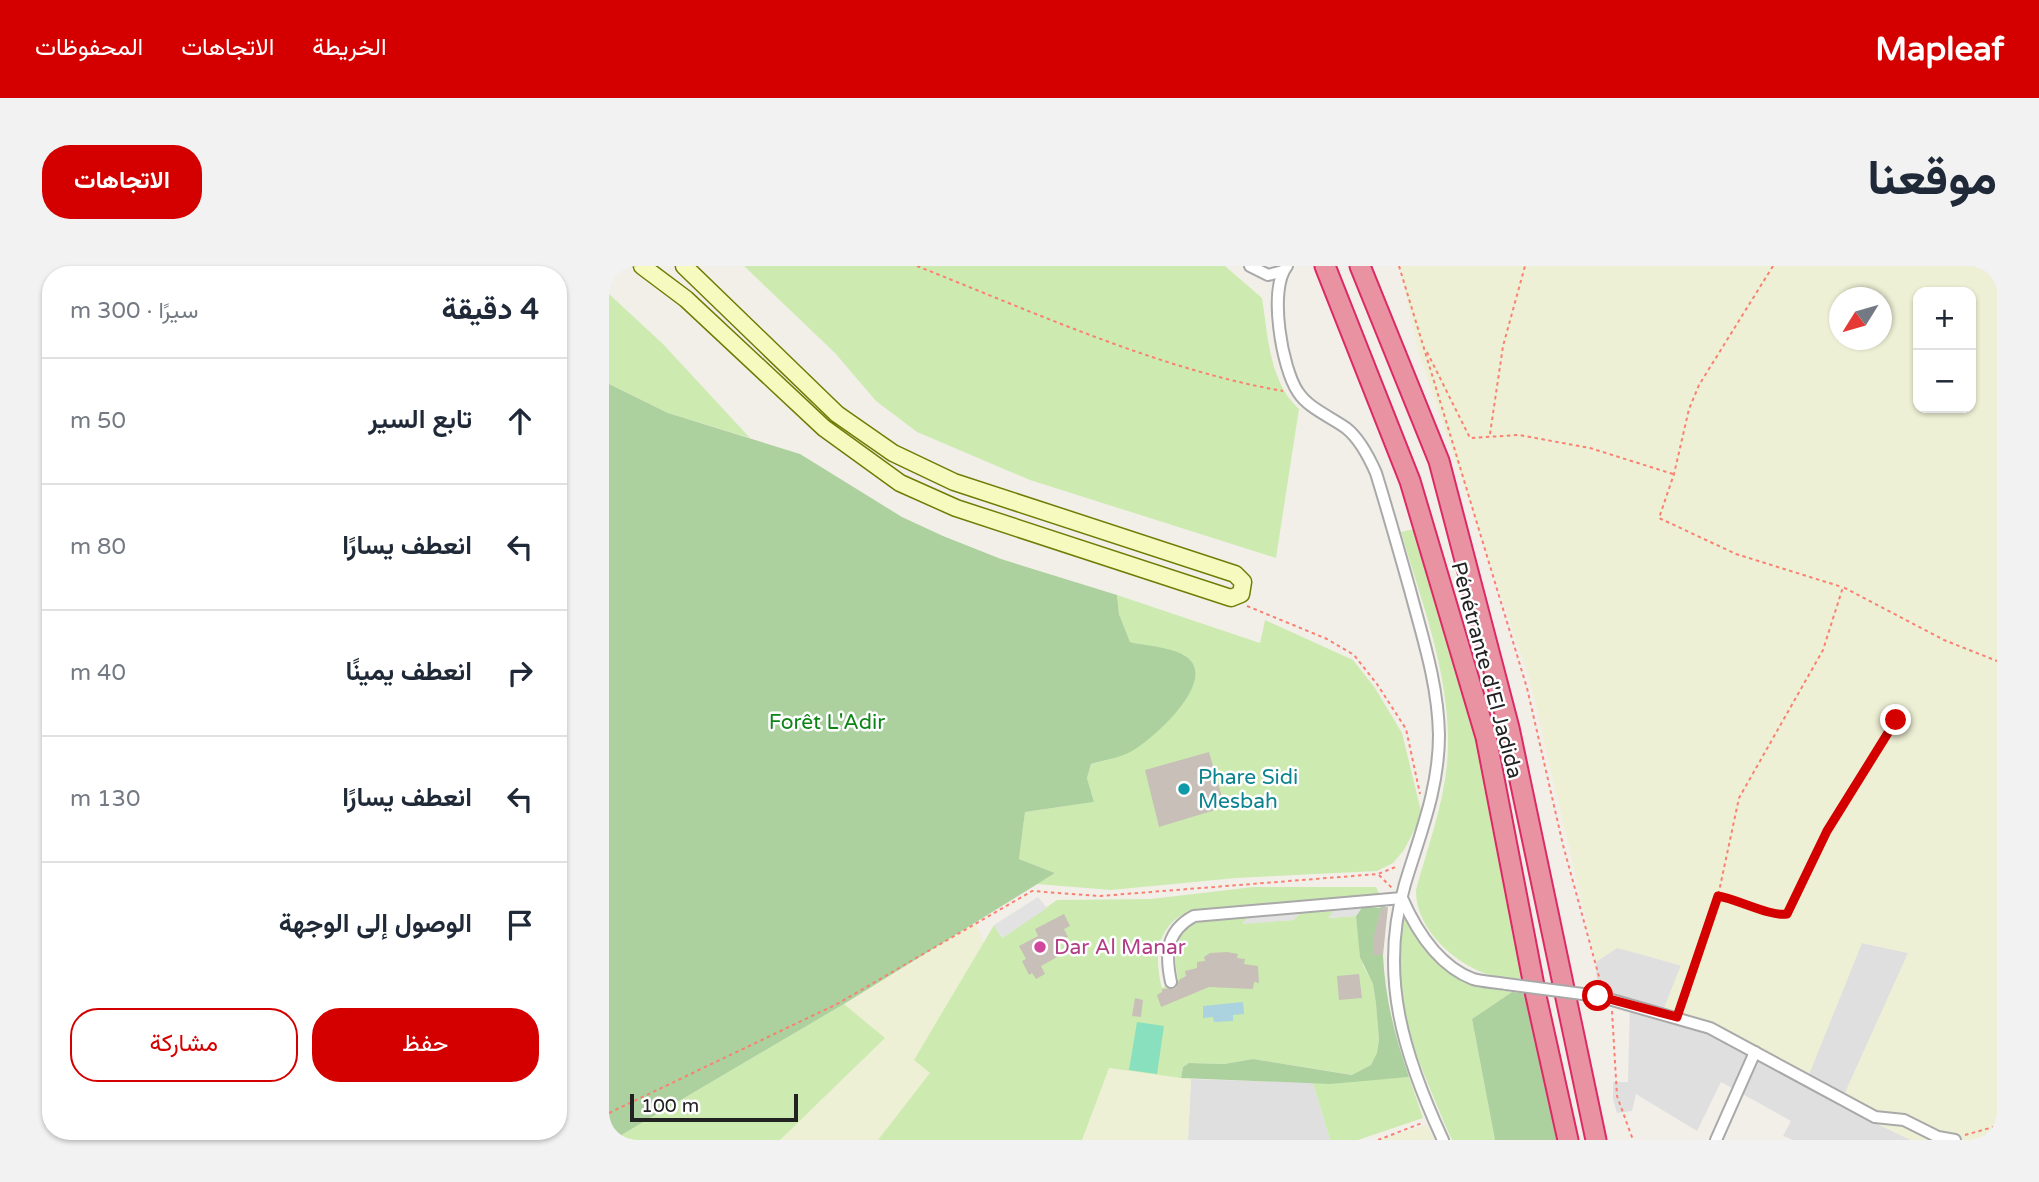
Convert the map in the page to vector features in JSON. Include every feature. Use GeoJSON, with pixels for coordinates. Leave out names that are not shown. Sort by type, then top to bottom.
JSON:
{"type":"FeatureCollection","features":[{"type":"Feature","properties":{"kind":"highway","name":"Pénétrante d'El Jadida"},"geometry":{"type":"LineString","coordinates":[[1325,266],[1410,481],[1486,737],[1536,996],[1568,1140]]}},
{"type":"Feature","properties":{"kind":"highway","name":"Pénétrante d'El Jadida"},"geometry":{"type":"LineString","coordinates":[[1360,266],[1439,461],[1509,728],[1596,1140]]}},
{"type":"Feature","properties":{"kind":"street"},"geometry":{"type":"LineString","coordinates":[[642,266],[686,299],[824,428],[900,483],[956,508],[1231,598],[1241,594],[1243,582],[1235,574],[954,482],[893,453],[837,414],[684,266]]}},
{"type":"Feature","properties":{"kind":"street"},"geometry":{"type":"LineString","coordinates":[[1249,266],[1268,275],[1285,269],[1279,323],[1284,359],[1298,393],[1348,430],[1366,452],[1377,473],[1431,659],[1437,699],[1437,772],[1402,898],[1392,947],[1392,979],[1407,1048],[1432,1118],[1443,1140]]}},
{"type":"Feature","properties":{"kind":"street"},"geometry":{"type":"LineString","coordinates":[[1402,898],[1415,927],[1442,958],[1473,979],[1603,997],[1710,1028],[1811,1085],[1875,1117],[1904,1120],[1938,1137],[1955,1140]]}},
{"type":"Feature","properties":{"kind":"street"},"geometry":{"type":"LineString","coordinates":[[1171,982],[1167,960],[1172,936],[1194,916],[1402,898]]}},
{"type":"Feature","properties":{"kind":"street"},"geometry":{"type":"LineString","coordinates":[[1716,1140],[1755,1052]]}},
{"type":"Feature","properties":{"kind":"path"},"geometry":{"type":"LineString","coordinates":[[918,266],[1084,331],[1236,383],[1298,393]]}},
{"type":"Feature","properties":{"kind":"path"},"geometry":{"type":"LineString","coordinates":[[1399,266],[1527,688],[1563,845],[1603,997],[1612,1007],[1617,1096],[1633,1140]]}},
{"type":"Feature","properties":{"kind":"path"},"geometry":{"type":"LineString","coordinates":[[1490,435],[1503,346],[1525,266]]}},
{"type":"Feature","properties":{"kind":"path"},"geometry":{"type":"LineString","coordinates":[[1773,266],[1699,385],[1680,439],[1674,474],[1659,518],[1736,554],[1843,587],[1944,639],[1997,661]]}},
{"type":"Feature","properties":{"kind":"path"},"geometry":{"type":"LineString","coordinates":[[1425,347],[1466,435],[1475,439],[1490,435],[1519,435],[1590,448],[1674,474]]}},
{"type":"Feature","properties":{"kind":"path"},"geometry":{"type":"LineString","coordinates":[[1677,1017],[1718,896],[1739,798],[1823,650],[1843,587]]}},
{"type":"Feature","properties":{"kind":"path"},"geometry":{"type":"LineString","coordinates":[[1231,598],[1327,639],[1354,655],[1377,684],[1406,729],[1426,816]]}},
{"type":"Feature","properties":{"kind":"path"},"geometry":{"type":"LineString","coordinates":[[1718,896],[1740,900],[1774,915],[1787,914],[1827,831],[1890,727],[1904,713]]}},
{"type":"Feature","properties":{"kind":"path"},"geometry":{"type":"LineString","coordinates":[[609,1113],[837,1004],[1032,891],[1100,896],[1378,874],[1415,859]]}},
{"type":"Feature","properties":{"kind":"path"},"geometry":{"type":"LineString","coordinates":[[1378,874],[1402,898]]}},
{"type":"Feature","properties":{"kind":"path"},"geometry":{"type":"LineString","coordinates":[[1378,1140],[1432,1118]]}},
{"type":"Feature","properties":{"kind":"path"},"geometry":{"type":"LineString","coordinates":[[1955,1140],[1997,1126]]}},
{"type":"Feature","properties":{"kind":"shaded area"},"geometry":{"type":"Polygon","coordinates":[[[1038,897],[1047,908],[1002,938],[994,925],[1038,897]]]}},
{"type":"Feature","properties":{"kind":"shaded area"},"geometry":{"type":"Polygon","coordinates":[[[1363,906],[1356,916],[1328,918],[1335,909],[1363,906]]]}},
{"type":"Feature","properties":{"kind":"shaded area"},"geometry":{"type":"Polygon","coordinates":[[[1303,910],[1293,920],[1242,924],[1252,913],[1303,910]]]}},
{"type":"Feature","properties":{"kind":"shaded area"},"geometry":{"type":"Polygon","coordinates":[[[1862,943],[1909,953],[1840,1106],[1911,1140],[1793,1140],[1783,1136],[1791,1121],[1721,1082],[1697,1131],[1636,1094],[1632,1111],[1617,1113],[1613,1099],[1613,1082],[1628,1082],[1630,1004],[1597,995],[1596,962],[1617,947],[1682,966],[1862,943]]]}},
{"type":"Feature","properties":{"kind":"shaded area"},"geometry":{"type":"Polygon","coordinates":[[[1191,1079],[1313,1083],[1330,1140],[1188,1140],[1191,1079]]]}},
{"type":"Feature","properties":{"kind":"green space"},"geometry":{"type":"Polygon","coordinates":[[[744,266],[1225,266],[1262,298],[1268,342],[1276,372],[1289,398],[1299,409],[1276,558],[1030,480],[917,432],[876,401],[835,353],[744,266]]]}},
{"type":"Feature","properties":{"kind":"green space"},"geometry":{"type":"Polygon","coordinates":[[[1400,266],[1997,266],[1997,1140],[1911,1140],[1839,1106],[1908,953],[1862,943],[1806,1082],[1714,1031],[1662,1013],[1681,965],[1617,948],[1596,962],[1530,681],[1417,347],[1400,266]]]}},
{"type":"Feature","properties":{"kind":"green space"},"geometry":{"type":"Polygon","coordinates":[[[609,294],[663,344],[750,438],[668,413],[609,384],[609,294]]]}},
{"type":"Feature","properties":{"kind":"green space","name":"Forêt L'Adir"},"geometry":{"type":"Polygon","coordinates":[[[609,384],[668,413],[800,454],[902,517],[943,536],[1001,559],[1117,595],[1119,614],[1130,642],[1176,651],[1188,658],[1195,668],[1189,695],[1154,735],[1127,753],[1091,764],[1087,778],[1094,802],[1025,812],[1019,859],[1055,873],[844,1004],[613,1140],[609,1140],[609,384]]]}},
{"type":"Feature","properties":{"kind":"green space"},"geometry":{"type":"Polygon","coordinates":[[[1418,528],[1472,710],[1528,979],[1490,975],[1463,962],[1439,943],[1429,931],[1417,904],[1416,890],[1445,780],[1448,734],[1446,705],[1435,646],[1401,532],[1418,528]]]}},
{"type":"Feature","properties":{"kind":"green space"},"geometry":{"type":"Polygon","coordinates":[[[1117,595],[1260,643],[1265,620],[1353,660],[1375,688],[1402,733],[1421,811],[1419,821],[1404,850],[1393,863],[1377,871],[1236,878],[1111,890],[1037,884],[1055,873],[1019,859],[1025,812],[1094,802],[1087,778],[1091,764],[1112,759],[1185,655],[1130,642],[1119,614],[1117,595]]]}},
{"type":"Feature","properties":{"kind":"green space"},"geometry":{"type":"Polygon","coordinates":[[[1253,887],[1376,887],[1380,895],[1355,901],[1188,912],[1169,926],[1160,944],[1158,965],[1162,988],[1178,979],[1177,943],[1182,933],[1191,925],[1216,918],[1249,916],[1243,923],[1293,920],[1301,912],[1334,911],[1329,918],[1356,916],[1363,965],[1373,984],[1376,1004],[1378,1053],[1371,1065],[1353,1075],[1253,1059],[1224,1064],[1189,1063],[1183,1067],[1181,1078],[1109,1068],[1082,1140],[878,1140],[930,1073],[914,1060],[994,925],[1002,938],[1057,900],[1151,899],[1253,887]]]}},
{"type":"Feature","properties":{"kind":"green space"},"geometry":{"type":"Polygon","coordinates":[[[1385,904],[1386,917],[1379,916],[1374,955],[1383,955],[1391,1017],[1409,1077],[1330,1084],[1181,1078],[1183,1067],[1189,1063],[1224,1064],[1253,1059],[1352,1075],[1371,1065],[1379,1040],[1376,1004],[1373,984],[1360,957],[1356,916],[1363,906],[1379,908],[1385,904]]]}},
{"type":"Feature","properties":{"kind":"green space"},"geometry":{"type":"Polygon","coordinates":[[[1404,919],[1429,949],[1448,966],[1477,983],[1512,992],[1472,1019],[1495,1140],[1452,1140],[1428,1083],[1411,1038],[1400,992],[1399,945],[1404,919]]]}},
{"type":"Feature","properties":{"kind":"green space"},"geometry":{"type":"Polygon","coordinates":[[[975,922],[984,942],[915,1060],[931,1073],[878,1140],[780,1140],[885,1038],[844,1004],[975,922]]]}},
{"type":"Feature","properties":{"kind":"green space"},"geometry":{"type":"Polygon","coordinates":[[[1512,992],[1530,994],[1562,1140],[1495,1140],[1472,1019],[1512,992]]]}},
{"type":"Feature","properties":{"kind":"green space"},"geometry":{"type":"Polygon","coordinates":[[[844,1004],[885,1038],[780,1140],[613,1140],[844,1004]]]}},
{"type":"Feature","properties":{"kind":"green space"},"geometry":{"type":"Polygon","coordinates":[[[1137,1022],[1164,1026],[1157,1074],[1129,1070],[1137,1022]]]}},
{"type":"Feature","properties":{"kind":"green space"},"geometry":{"type":"Polygon","coordinates":[[[1108,1068],[1191,1079],[1188,1140],[1082,1140],[1108,1068]]]}},
{"type":"Feature","properties":{"kind":"green space"},"geometry":{"type":"Polygon","coordinates":[[[1409,1077],[1423,1118],[1358,1140],[1330,1140],[1313,1083],[1409,1077]]]}},
{"type":"Feature","properties":{"kind":"green space"},"geometry":{"type":"Polygon","coordinates":[[[1427,1125],[1434,1140],[1379,1140],[1427,1125]]]}},
{"type":"Feature","properties":{"kind":"water"},"geometry":{"type":"Polygon","coordinates":[[[1243,1002],[1244,1014],[1233,1015],[1233,1021],[1214,1022],[1213,1017],[1203,1018],[1203,1006],[1243,1002]]]}},
{"type":"Feature","properties":{"kind":"building","name":"Phare Sidi Mesbah"},"geometry":{"type":"Polygon","coordinates":[[[1209,752],[1225,807],[1159,827],[1145,770],[1209,752]]]}},
{"type":"Feature","properties":{"kind":"building"},"geometry":{"type":"Polygon","coordinates":[[[1388,907],[1383,955],[1374,955],[1373,940],[1381,908],[1388,907]]]}},
{"type":"Feature","properties":{"kind":"building","name":"Dar Al Manar"},"geometry":{"type":"Polygon","coordinates":[[[1064,914],[1070,926],[1064,929],[1068,937],[1058,942],[1060,947],[1056,950],[1059,956],[1041,966],[1045,974],[1036,979],[1032,973],[1029,975],[1022,961],[1026,959],[1019,946],[1038,936],[1035,929],[1064,914]]]}},
{"type":"Feature","properties":{"kind":"building"},"geometry":{"type":"Polygon","coordinates":[[[1210,953],[1238,954],[1237,958],[1245,959],[1244,964],[1258,966],[1259,983],[1254,982],[1253,989],[1209,987],[1161,1007],[1157,995],[1162,989],[1176,988],[1179,980],[1186,976],[1185,971],[1197,968],[1197,962],[1205,961],[1204,957],[1210,953]]]}},
{"type":"Feature","properties":{"kind":"building"},"geometry":{"type":"Polygon","coordinates":[[[1359,974],[1362,998],[1339,1000],[1337,976],[1359,974]]]}},
{"type":"Feature","properties":{"kind":"building"},"geometry":{"type":"Polygon","coordinates":[[[1135,998],[1143,1000],[1141,1017],[1132,1016],[1135,998]]]}},
{"type":"Feature","properties":{"kind":"place","name":"Phare Sidi Mesbah"},"geometry":{"type":"Point","coordinates":[1184,789]}},
{"type":"Feature","properties":{"kind":"place","name":"Dar Al Manar"},"geometry":{"type":"Point","coordinates":[1040,947]}},
{"type":"Feature","properties":{"kind":"route"},"geometry":{"type":"LineString","coordinates":[[1598,996],[1677,1017],[1718,896],[1740,900],[1774,915],[1787,914],[1827,831],[1896,720]]}}]}
